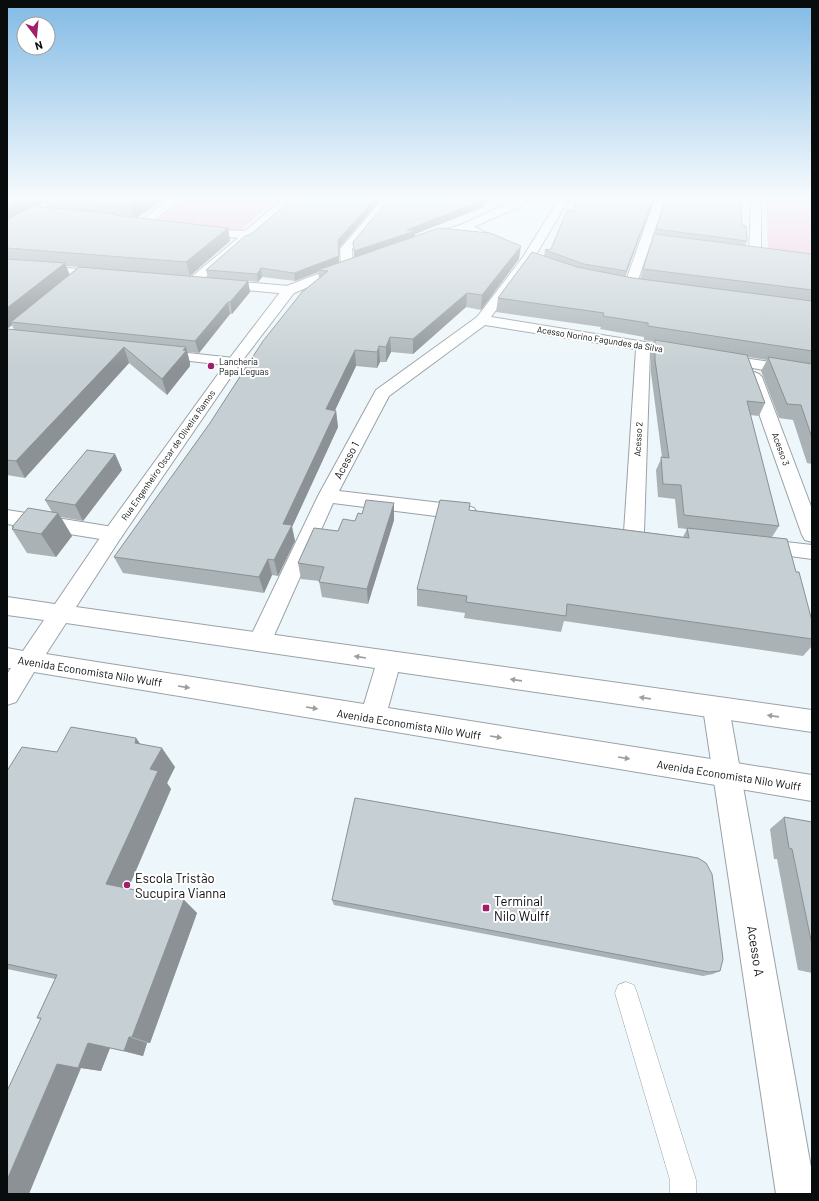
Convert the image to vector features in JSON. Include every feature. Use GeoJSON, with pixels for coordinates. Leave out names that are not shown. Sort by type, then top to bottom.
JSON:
{"type":"FeatureCollection","features":[{"type":"Feature","properties":{"kind":"street"},"geometry":{"type":"LineString","coordinates":[[193,282],[225,255]]}},
{"type":"Feature","properties":{"kind":"street"},"geometry":{"type":"LineString","coordinates":[[346,255],[347,267]]}},
{"type":"Feature","properties":{"kind":"street"},"geometry":{"type":"LineString","coordinates":[[522,255],[542,264]]}},
{"type":"Feature","properties":{"kind":"street","name":"Acesso 1"},"geometry":{"type":"LineString","coordinates":[[260,642],[327,496],[382,393],[482,320],[530,255]]}},
{"type":"Feature","properties":{"kind":"street"},"geometry":{"type":"LineString","coordinates":[[630,286],[642,255]]}},
{"type":"Feature","properties":{"kind":"street"},"geometry":{"type":"LineString","coordinates":[[751,255],[769,257]]}},
{"type":"Feature","properties":{"kind":"street"},"geometry":{"type":"LineString","coordinates":[[178,281],[289,290],[362,262]]}},
{"type":"Feature","properties":{"kind":"street"},"geometry":{"type":"LineString","coordinates":[[7,267],[114,276]]}},
{"type":"Feature","properties":{"kind":"street"},"geometry":{"type":"LineString","coordinates":[[615,283],[646,288]]}},
{"type":"Feature","properties":{"kind":"street","name":"Rua Engenheiro Oscar de Oliveira Ramos"},"geometry":{"type":"LineString","coordinates":[[7,694],[18,659],[59,614],[113,534],[234,362],[289,290]]}},
{"type":"Feature","properties":{"kind":"street","name":"Acesso Norino Fagundes da Silva"},"geometry":{"type":"LineString","coordinates":[[482,320],[696,354]]}},
{"type":"Feature","properties":{"kind":"street","name":"Acesso 2"},"geometry":{"type":"LineString","coordinates":[[634,532],[643,346]]}},
{"type":"Feature","properties":{"kind":"street"},"geometry":{"type":"LineString","coordinates":[[148,353],[234,362]]}},
{"type":"Feature","properties":{"kind":"street"},"geometry":{"type":"LineString","coordinates":[[711,357],[812,373]]}},
{"type":"Feature","properties":{"kind":"street","name":"Acesso 3"},"geometry":{"type":"LineString","coordinates":[[750,364],[812,535]]}},
{"type":"Feature","properties":{"kind":"street"},"geometry":{"type":"LineString","coordinates":[[327,496],[484,515]]}},
{"type":"Feature","properties":{"kind":"street"},"geometry":{"type":"LineString","coordinates":[[7,517],[113,534]]}},
{"type":"Feature","properties":{"kind":"street"},"geometry":{"type":"LineString","coordinates":[[742,544],[812,552]]}},
{"type":"Feature","properties":{"kind":"street"},"geometry":{"type":"LineString","coordinates":[[7,606],[812,721]]}},
{"type":"Feature","properties":{"kind":"street","name":"Avenida Economista Nilo Wulff"},"geometry":{"type":"LineString","coordinates":[[18,659],[812,788]]}},
{"type":"Feature","properties":{"kind":"street"},"geometry":{"type":"LineString","coordinates":[[374,718],[389,661]]}},
{"type":"Feature","properties":{"kind":"street","name":"Acesso A"},"geometry":{"type":"LineString","coordinates":[[716,708],[796,1194]]}},
{"type":"Feature","properties":{"kind":"lane"},"geometry":{"type":"LineString","coordinates":[[71,283],[83,273]]}},
{"type":"Feature","properties":{"kind":"lane"},"geometry":{"type":"LineString","coordinates":[[626,993],[683,1180],[683,1194]]}},
{"type":"Feature","properties":{"kind":"shaded area"},"geometry":{"type":"Polygon","coordinates":[[[786,255],[812,255],[812,258],[786,255]]]}},
{"type":"Feature","properties":{"kind":"building"},"geometry":{"type":"Polygon","coordinates":[[[97,255],[195,255],[186,262],[97,255]]]}},
{"type":"Feature","properties":{"kind":"building"},"geometry":{"type":"Polygon","coordinates":[[[223,255],[339,255],[294,273],[261,268],[257,274],[206,270],[223,255]]]}},
{"type":"Feature","properties":{"kind":"building"},"geometry":{"type":"Polygon","coordinates":[[[361,255],[514,255],[482,295],[467,293],[413,339],[390,337],[386,347],[379,346],[377,352],[355,350],[326,409],[336,411],[283,524],[292,525],[274,560],[268,559],[259,577],[114,557],[210,423],[263,341],[302,292],[328,271],[318,270],[361,255]]]}},
{"type":"Feature","properties":{"kind":"building"},"geometry":{"type":"Polygon","coordinates":[[[530,255],[541,255],[577,267],[633,278],[812,301],[812,351],[648,326],[648,323],[603,316],[604,313],[498,298],[530,255]]]}},
{"type":"Feature","properties":{"kind":"building"},"geometry":{"type":"Polygon","coordinates":[[[559,255],[632,255],[626,271],[584,264],[559,255]]]}},
{"type":"Feature","properties":{"kind":"building"},"geometry":{"type":"Polygon","coordinates":[[[647,255],[812,255],[812,290],[643,269],[647,255]]]}},
{"type":"Feature","properties":{"kind":"building"},"geometry":{"type":"Polygon","coordinates":[[[7,259],[65,263],[7,308],[7,259]]]}},
{"type":"Feature","properties":{"kind":"building"},"geometry":{"type":"Polygon","coordinates":[[[79,267],[248,281],[195,341],[11,322],[79,267]]]}},
{"type":"Feature","properties":{"kind":"building"},"geometry":{"type":"Polygon","coordinates":[[[7,329],[186,347],[183,350],[186,351],[162,379],[124,347],[16,461],[7,460],[7,329]]]}},
{"type":"Feature","properties":{"kind":"building"},"geometry":{"type":"Polygon","coordinates":[[[655,340],[747,355],[765,403],[747,401],[779,526],[684,515],[681,485],[663,484],[661,457],[669,458],[655,360],[655,340]]]}},
{"type":"Feature","properties":{"kind":"building"},"geometry":{"type":"Polygon","coordinates":[[[768,357],[812,364],[812,438],[801,405],[787,404],[768,357]]]}},
{"type":"Feature","properties":{"kind":"building"},"geometry":{"type":"Polygon","coordinates":[[[87,450],[115,454],[75,505],[45,500],[87,450]]]}},
{"type":"Feature","properties":{"kind":"building"},"geometry":{"type":"Polygon","coordinates":[[[366,500],[394,503],[367,589],[319,582],[324,567],[298,563],[314,528],[338,531],[343,519],[355,521],[358,513],[362,514],[366,500]]]}},
{"type":"Feature","properties":{"kind":"building"},"geometry":{"type":"Polygon","coordinates":[[[440,500],[470,503],[469,510],[689,538],[687,528],[787,539],[796,572],[799,572],[812,621],[812,639],[567,604],[566,616],[466,602],[467,596],[417,589],[440,500]]]}},
{"type":"Feature","properties":{"kind":"building"},"geometry":{"type":"Polygon","coordinates":[[[28,508],[58,513],[41,534],[12,529],[14,527],[12,527],[28,508]]]}},
{"type":"Feature","properties":{"kind":"building"},"geometry":{"type":"Polygon","coordinates":[[[71,727],[136,738],[135,743],[162,748],[150,769],[158,771],[106,884],[184,900],[132,1037],[129,1037],[124,1051],[88,1043],[78,1068],[57,1064],[7,1180],[7,1091],[41,1018],[37,1018],[57,975],[7,964],[7,771],[22,747],[57,752],[71,727]]]}},
{"type":"Feature","properties":{"kind":"building"},"geometry":{"type":"Polygon","coordinates":[[[355,798],[698,858],[706,863],[712,874],[723,959],[720,971],[709,972],[332,900],[355,798]]]}},
{"type":"Feature","properties":{"kind":"building"},"geometry":{"type":"Polygon","coordinates":[[[784,817],[812,822],[812,945],[792,849],[789,848],[784,817]]]}},
{"type":"Feature","properties":{"kind":"place","name":"Lancheria Papa Leguas"},"geometry":{"type":"Point","coordinates":[211,366]}},
{"type":"Feature","properties":{"kind":"place","name":"Escola Tristão Sucupira Vianna"},"geometry":{"type":"Point","coordinates":[127,885]}},
{"type":"Feature","properties":{"kind":"place","name":"Terminal Nilo Wulff"},"geometry":{"type":"Point","coordinates":[486,908]}}]}
